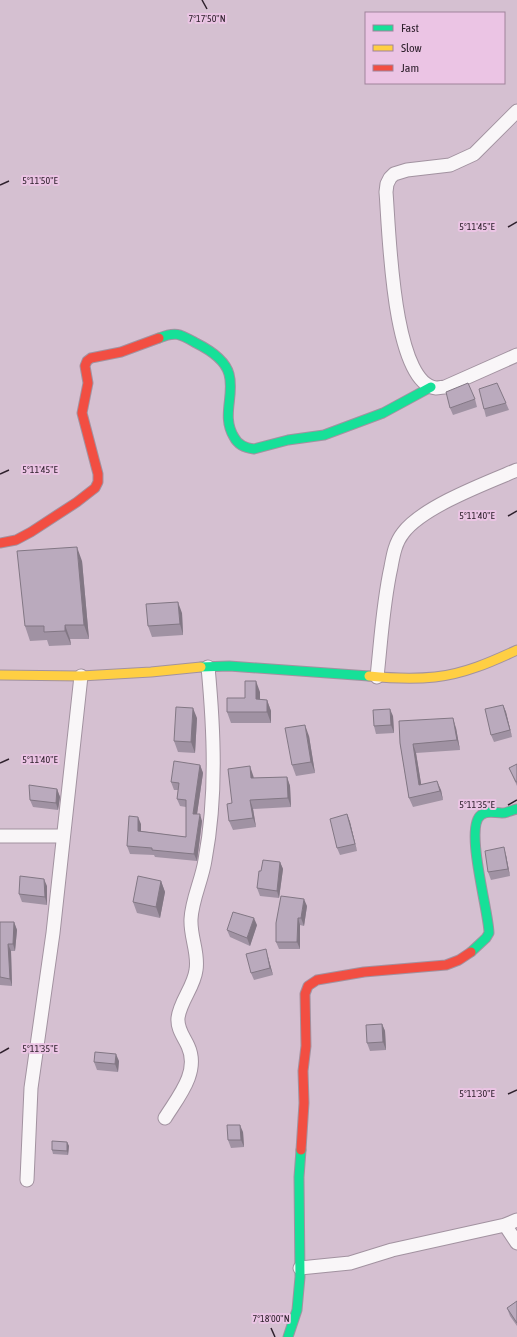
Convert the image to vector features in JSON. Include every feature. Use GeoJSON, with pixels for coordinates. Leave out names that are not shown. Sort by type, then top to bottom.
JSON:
{"type":"FeatureCollection","features":[{"type":"Feature","properties":{"kind":"street"},"geometry":{"type":"LineString","coordinates":[[517,111],[474,154],[450,165],[421,168],[394,174],[387,184],[386,192],[394,290],[402,334],[410,359],[424,382],[431,387],[445,387],[517,354]]}},
{"type":"Feature","properties":{"kind":"street"},"geometry":{"type":"LineString","coordinates":[[0,543],[16,540],[31,532],[77,502],[95,488],[98,482],[98,474],[82,413],[88,383],[85,366],[87,361],[91,358],[121,352],[172,334],[194,341],[221,360],[229,372],[230,389],[228,419],[235,440],[242,447],[248,449],[254,449],[288,440],[324,435],[383,413],[431,387]]}},
{"type":"Feature","properties":{"kind":"street"},"geometry":{"type":"LineString","coordinates":[[377,676],[385,592],[395,550],[402,534],[412,523],[425,514],[481,485],[517,470]]}},
{"type":"Feature","properties":{"kind":"street"},"geometry":{"type":"LineString","coordinates":[[0,675],[81,676],[151,672],[190,667],[229,666],[377,676],[435,677],[467,670],[489,663],[517,650]]}},
{"type":"Feature","properties":{"kind":"street"},"geometry":{"type":"LineString","coordinates":[[165,1118],[188,1080],[191,1066],[189,1048],[178,1026],[178,1018],[196,972],[196,954],[191,919],[205,860],[214,787],[211,696],[208,667]]}},
{"type":"Feature","properties":{"kind":"street"},"geometry":{"type":"LineString","coordinates":[[26,1180],[31,1088],[53,934],[81,676]]}},
{"type":"Feature","properties":{"kind":"street"},"geometry":{"type":"LineString","coordinates":[[288,1337],[297,1310],[300,1268],[299,1177],[304,1103],[303,1071],[306,1046],[305,994],[308,986],[317,980],[364,972],[446,965],[468,955],[486,938],[489,933],[480,878],[475,837],[475,822],[483,813],[504,813],[517,809]]}},
{"type":"Feature","properties":{"kind":"street"},"geometry":{"type":"LineString","coordinates":[[0,836],[63,836]]}},
{"type":"Feature","properties":{"kind":"street"},"geometry":{"type":"LineString","coordinates":[[300,1268],[350,1263],[392,1250],[511,1223],[517,1243]]}},
{"type":"Feature","properties":{"kind":"building"},"geometry":{"type":"Polygon","coordinates":[[[468,383],[475,399],[450,408],[446,392],[468,383]]]}},
{"type":"Feature","properties":{"kind":"building"},"geometry":{"type":"Polygon","coordinates":[[[497,383],[506,403],[484,409],[479,389],[497,383]]]}},
{"type":"Feature","properties":{"kind":"building"},"geometry":{"type":"Polygon","coordinates":[[[77,547],[84,625],[65,625],[65,631],[44,632],[44,626],[25,626],[17,551],[77,547]]]}},
{"type":"Feature","properties":{"kind":"building"},"geometry":{"type":"Polygon","coordinates":[[[178,602],[180,624],[148,626],[146,604],[178,602]]]}},
{"type":"Feature","properties":{"kind":"building"},"geometry":{"type":"Polygon","coordinates":[[[245,681],[256,681],[256,699],[267,700],[267,712],[227,712],[227,698],[245,698],[245,681]]]}},
{"type":"Feature","properties":{"kind":"building"},"geometry":{"type":"Polygon","coordinates":[[[503,705],[510,730],[491,735],[485,709],[503,705]]]}},
{"type":"Feature","properties":{"kind":"building"},"geometry":{"type":"Polygon","coordinates":[[[176,707],[193,708],[191,742],[174,741],[176,707]]]}},
{"type":"Feature","properties":{"kind":"building"},"geometry":{"type":"Polygon","coordinates":[[[390,709],[391,725],[374,726],[373,710],[390,709]]]}},
{"type":"Feature","properties":{"kind":"building"},"geometry":{"type":"Polygon","coordinates":[[[453,718],[457,740],[413,744],[419,785],[437,781],[440,791],[409,798],[400,743],[399,721],[453,718]]]}},
{"type":"Feature","properties":{"kind":"building"},"geometry":{"type":"Polygon","coordinates":[[[305,725],[311,762],[292,765],[285,728],[305,725]]]}},
{"type":"Feature","properties":{"kind":"building"},"geometry":{"type":"Polygon","coordinates":[[[174,761],[200,765],[193,814],[200,814],[194,854],[127,846],[129,816],[138,817],[138,831],[186,837],[186,800],[177,799],[179,783],[171,782],[174,761]]]}},
{"type":"Feature","properties":{"kind":"building"},"geometry":{"type":"Polygon","coordinates":[[[517,764],[517,782],[516,782],[509,768],[517,764]]]}},
{"type":"Feature","properties":{"kind":"building"},"geometry":{"type":"Polygon","coordinates":[[[250,766],[251,778],[287,777],[288,798],[250,800],[253,818],[229,821],[227,804],[232,803],[228,769],[250,766]]]}},
{"type":"Feature","properties":{"kind":"building"},"geometry":{"type":"Polygon","coordinates":[[[29,785],[57,789],[56,803],[30,800],[29,785]]]}},
{"type":"Feature","properties":{"kind":"building"},"geometry":{"type":"Polygon","coordinates":[[[347,814],[355,844],[337,848],[330,819],[347,814]]]}},
{"type":"Feature","properties":{"kind":"building"},"geometry":{"type":"Polygon","coordinates":[[[504,847],[508,869],[488,872],[485,851],[504,847]]]}},
{"type":"Feature","properties":{"kind":"building"},"geometry":{"type":"Polygon","coordinates":[[[263,860],[280,862],[277,891],[257,888],[259,871],[261,871],[263,860]]]}},
{"type":"Feature","properties":{"kind":"building"},"geometry":{"type":"Polygon","coordinates":[[[20,876],[44,879],[45,897],[19,894],[20,876]]]}},
{"type":"Feature","properties":{"kind":"building"},"geometry":{"type":"Polygon","coordinates":[[[138,876],[161,881],[156,907],[133,902],[138,876]]]}},
{"type":"Feature","properties":{"kind":"building"},"geometry":{"type":"Polygon","coordinates":[[[281,896],[304,899],[301,918],[298,918],[297,942],[276,942],[276,923],[281,896]]]}},
{"type":"Feature","properties":{"kind":"building"},"geometry":{"type":"Polygon","coordinates":[[[233,912],[254,918],[247,938],[227,930],[233,912]]]}},
{"type":"Feature","properties":{"kind":"building"},"geometry":{"type":"Polygon","coordinates":[[[0,922],[14,922],[13,944],[8,944],[10,979],[0,977],[0,922]]]}},
{"type":"Feature","properties":{"kind":"building"},"geometry":{"type":"Polygon","coordinates":[[[266,949],[270,968],[251,973],[246,954],[266,949]]]}},
{"type":"Feature","properties":{"kind":"building"},"geometry":{"type":"Polygon","coordinates":[[[382,1024],[383,1042],[367,1043],[366,1025],[382,1024]]]}},
{"type":"Feature","properties":{"kind":"building"},"geometry":{"type":"Polygon","coordinates":[[[95,1052],[116,1054],[115,1064],[94,1062],[95,1052]]]}},
{"type":"Feature","properties":{"kind":"building"},"geometry":{"type":"Polygon","coordinates":[[[227,1125],[240,1125],[241,1140],[228,1140],[227,1125]]]}},
{"type":"Feature","properties":{"kind":"building"},"geometry":{"type":"Polygon","coordinates":[[[52,1141],[67,1142],[67,1151],[52,1150],[52,1141]]]}},
{"type":"Feature","properties":{"kind":"building"},"geometry":{"type":"Polygon","coordinates":[[[517,1301],[517,1323],[507,1308],[517,1301]]]}},
{"type":"Feature","properties":{"kind":"traffic: fast"},"geometry":{"type":"LineString","coordinates":[[159,338],[178,334],[201,345],[220,359],[229,374],[230,390],[228,413],[230,429],[234,437],[242,446],[251,449],[288,440],[324,435],[383,413],[431,387]]}},
{"type":"Feature","properties":{"kind":"traffic: fast"},"geometry":{"type":"LineString","coordinates":[[201,667],[229,666],[369,676]]}},
{"type":"Feature","properties":{"kind":"traffic: fast"},"geometry":{"type":"LineString","coordinates":[[471,952],[486,938],[489,933],[476,852],[476,823],[483,813],[504,813],[517,809]]}},
{"type":"Feature","properties":{"kind":"traffic: fast"},"geometry":{"type":"LineString","coordinates":[[288,1337],[297,1310],[300,1277],[299,1177],[301,1150]]}},
{"type":"Feature","properties":{"kind":"traffic: slow"},"geometry":{"type":"LineString","coordinates":[[369,676],[427,678],[446,675],[477,667],[517,650]]}},
{"type":"Feature","properties":{"kind":"traffic: slow"},"geometry":{"type":"LineString","coordinates":[[0,675],[81,676],[151,672],[201,667]]}},
{"type":"Feature","properties":{"kind":"traffic: jam"},"geometry":{"type":"LineString","coordinates":[[0,543],[16,540],[31,532],[77,502],[95,488],[98,482],[98,474],[82,413],[88,383],[85,366],[87,361],[91,358],[121,352],[159,338]]}},
{"type":"Feature","properties":{"kind":"traffic: jam"},"geometry":{"type":"LineString","coordinates":[[301,1150],[304,1103],[303,1071],[306,1046],[305,994],[308,986],[317,980],[364,972],[446,965],[459,960],[471,952]]}}]}
